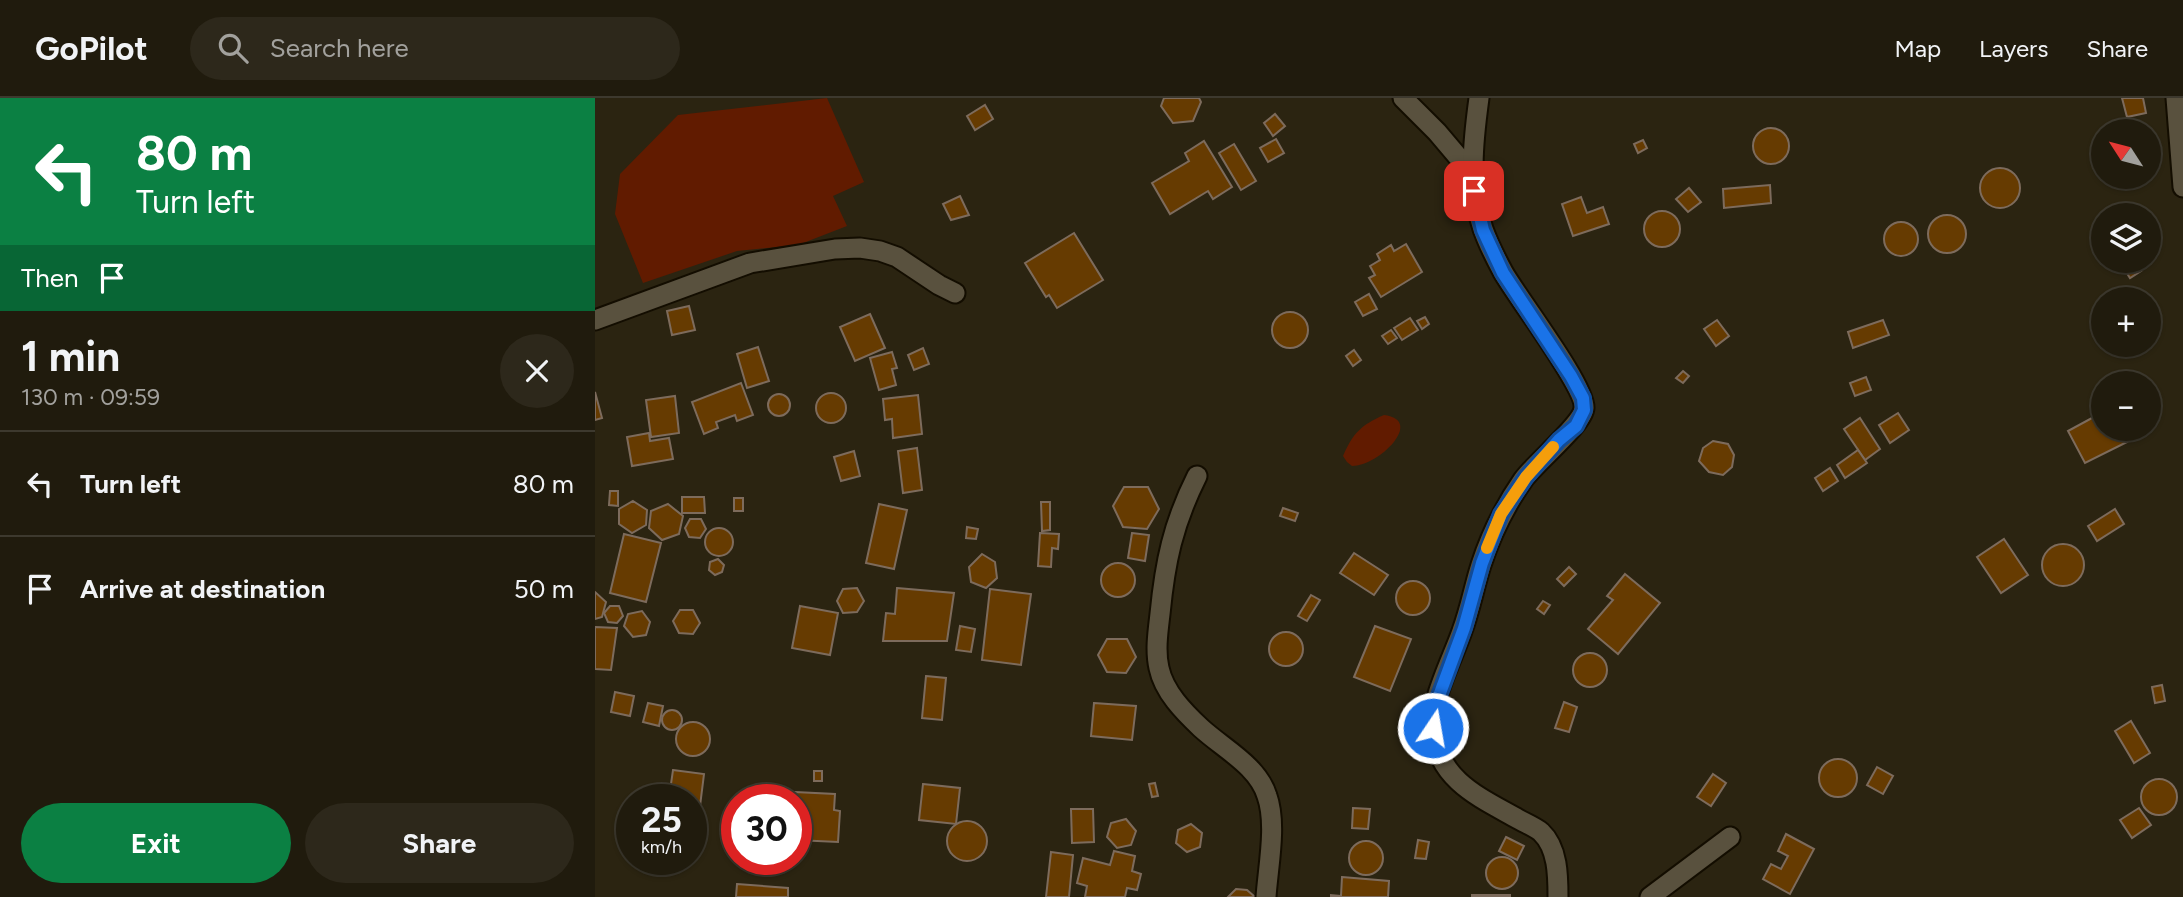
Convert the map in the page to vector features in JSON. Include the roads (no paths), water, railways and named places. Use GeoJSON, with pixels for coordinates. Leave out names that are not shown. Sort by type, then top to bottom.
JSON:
{"type":"FeatureCollection","features":[{"type":"Feature","properties":{"kind":"street"},"geometry":{"type":"LineString","coordinates":[[1403,98],[1459,158],[1474,191]]}},
{"type":"Feature","properties":{"kind":"street"},"geometry":{"type":"LineString","coordinates":[[1479,98],[1472,152],[1474,191],[1483,230],[1503,273],[1571,376],[1583,398],[1584,410],[1576,426],[1559,440],[1526,477],[1501,514],[1482,563],[1464,628],[1436,704],[1433,728],[1436,748],[1444,766],[1458,782],[1541,832],[1552,848],[1558,876],[1558,897]]}},
{"type":"Feature","properties":{"kind":"street"},"geometry":{"type":"LineString","coordinates":[[2176,98],[2183,187]]}},
{"type":"Feature","properties":{"kind":"street"},"geometry":{"type":"LineString","coordinates":[[595,320],[750,263],[835,248],[860,248],[888,254],[955,293]]}},
{"type":"Feature","properties":{"kind":"street"},"geometry":{"type":"LineString","coordinates":[[1197,476],[1182,506],[1171,539],[1163,580],[1158,633],[1159,668],[1171,695],[1187,715],[1259,778],[1268,797],[1271,818],[1266,897]]}},
{"type":"Feature","properties":{"kind":"street"},"geometry":{"type":"LineString","coordinates":[[1650,897],[1730,837]]}}]}
